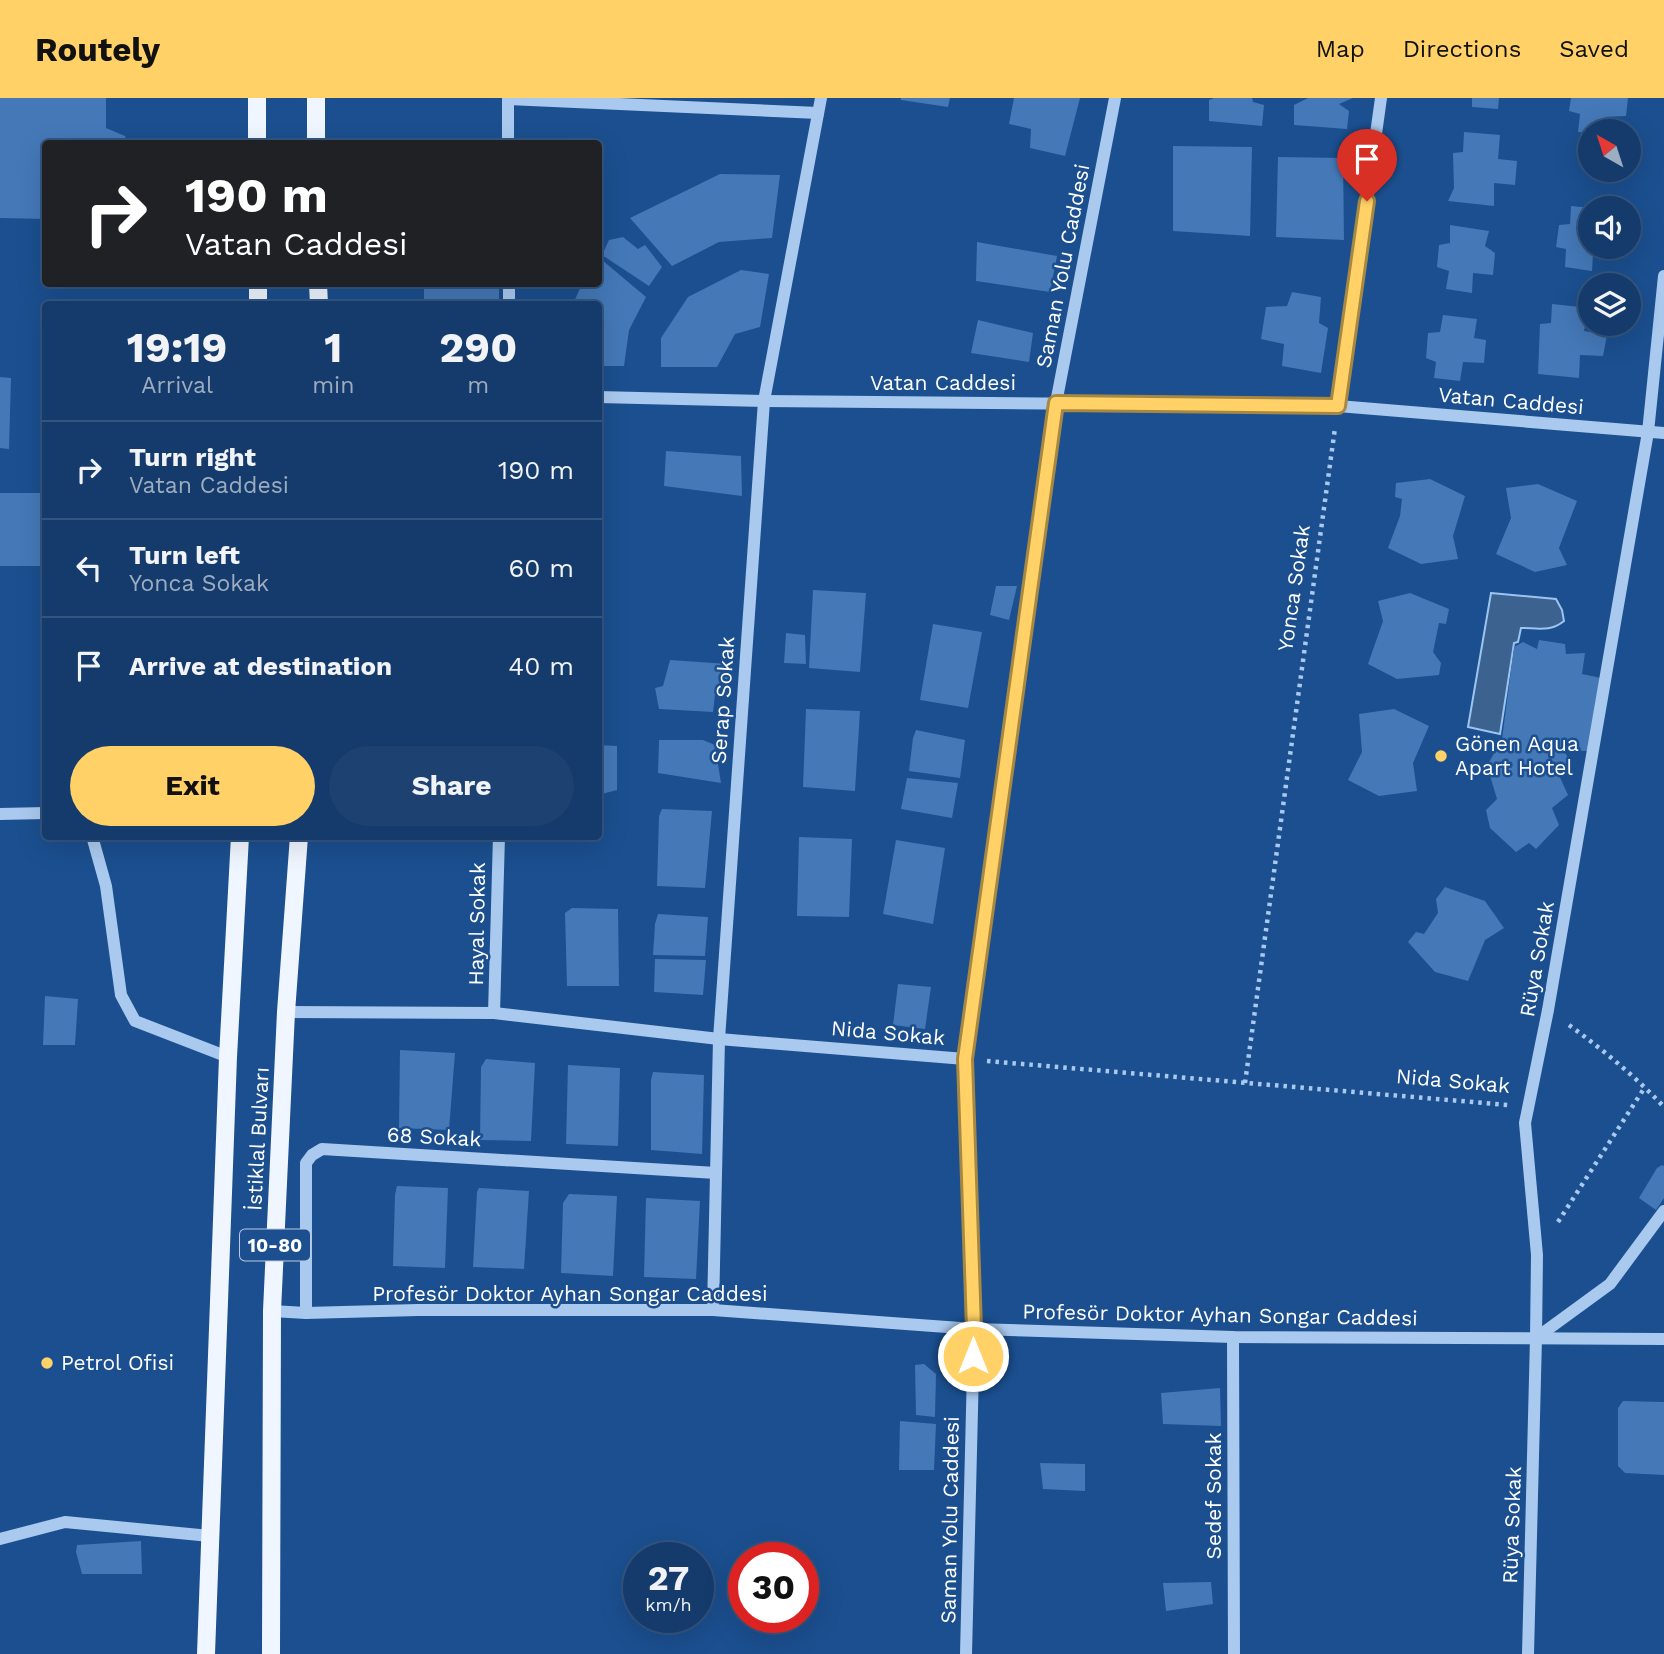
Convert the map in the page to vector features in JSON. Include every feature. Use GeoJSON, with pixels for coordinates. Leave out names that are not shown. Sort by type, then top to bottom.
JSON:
{"type":"FeatureCollection","features":[{"type":"Feature","properties":{"kind":"main road"},"geometry":{"type":"LineString","coordinates":[[257,98],[257,140]]}},
{"type":"Feature","properties":{"kind":"main road"},"geometry":{"type":"LineString","coordinates":[[316,98],[316,140]]}},
{"type":"Feature","properties":{"kind":"main road","name":"İstiklal Bulvarı"},"geometry":{"type":"LineString","coordinates":[[206,1654],[228,1057],[240,840]]}},
{"type":"Feature","properties":{"kind":"main road","name":"İstiklal Bulvarı"},"geometry":{"type":"LineString","coordinates":[[271,1654],[272,1311],[286,1012],[299,840]]}},
{"type":"Feature","properties":{"kind":"street","name":"Serap Sokak"},"geometry":{"type":"LineString","coordinates":[[713,1310],[719,1038],[764,401],[821,98]]}},
{"type":"Feature","properties":{"kind":"street","name":"Saman Yolu Caddesi"},"geometry":{"type":"LineString","coordinates":[[967,1654],[974,1329],[965,1059],[1056,403],[1115,98]]}},
{"type":"Feature","properties":{"kind":"street"},"geometry":{"type":"LineString","coordinates":[[1338,406],[1381,98]]}},
{"type":"Feature","properties":{"kind":"street"},"geometry":{"type":"LineString","coordinates":[[508,140],[508,99],[818,113]]}},
{"type":"Feature","properties":{"kind":"street","name":"Rüya Sokak"},"geometry":{"type":"LineString","coordinates":[[1528,1654],[1536,1255],[1525,1123],[1548,1010],[1648,432],[1664,276]]}},
{"type":"Feature","properties":{"kind":"street","name":"Vatan Caddesi"},"geometry":{"type":"LineString","coordinates":[[602,397],[1338,406],[1664,433]]}},
{"type":"Feature","properties":{"kind":"street"},"geometry":{"type":"LineString","coordinates":[[0,814],[42,813]]}},
{"type":"Feature","properties":{"kind":"street"},"geometry":{"type":"LineString","coordinates":[[93,840],[106,886],[121,995],[135,1020],[228,1057]]}},
{"type":"Feature","properties":{"kind":"street","name":"Hayal Sokak"},"geometry":{"type":"LineString","coordinates":[[494,1013],[499,840]]}},
{"type":"Feature","properties":{"kind":"street","name":"Nida Sokak"},"geometry":{"type":"LineString","coordinates":[[286,1012],[494,1013],[719,1038],[965,1059]]}},
{"type":"Feature","properties":{"kind":"street","name":"68 Sokak"},"geometry":{"type":"LineString","coordinates":[[306,1314],[306,1163],[312,1155],[322,1150],[716,1173]]}},
{"type":"Feature","properties":{"kind":"street"},"geometry":{"type":"LineString","coordinates":[[1536,1338],[1610,1284],[1664,1211]]}},
{"type":"Feature","properties":{"kind":"street","name":"Profesör Doktor Ayhan Songar Caddesi"},"geometry":{"type":"LineString","coordinates":[[272,1311],[306,1314],[418,1310],[713,1310],[974,1329],[1233,1337],[1664,1339]]}},
{"type":"Feature","properties":{"kind":"street","name":"Sedef Sokak"},"geometry":{"type":"LineString","coordinates":[[1233,1337],[1234,1654]]}},
{"type":"Feature","properties":{"kind":"street"},"geometry":{"type":"LineString","coordinates":[[0,1539],[65,1522],[211,1536]]}},
{"type":"Feature","properties":{"kind":"path","name":"Yonca Sokak"},"geometry":{"type":"LineString","coordinates":[[1245,1083],[1338,406]]}},
{"type":"Feature","properties":{"kind":"path"},"geometry":{"type":"LineString","coordinates":[[1548,1010],[1609,1055],[1664,1107]]}},
{"type":"Feature","properties":{"kind":"path","name":"Nida Sokak"},"geometry":{"type":"LineString","coordinates":[[965,1059],[1529,1107]]}},
{"type":"Feature","properties":{"kind":"path"},"geometry":{"type":"LineString","coordinates":[[1536,1255],[1645,1087]]}},
{"type":"Feature","properties":{"kind":"water"},"geometry":{"type":"Polygon","coordinates":[[[1491,593],[1556,599],[1564,621],[1549,628],[1521,628],[1518,642],[1514,643],[1500,734],[1468,727],[1491,593]]]}},
{"type":"Feature","properties":{"kind":"building"},"geometry":{"type":"Polygon","coordinates":[[[0,98],[106,98],[106,128],[125,136],[126,140],[42,140],[42,219],[0,218],[0,98]]]}},
{"type":"Feature","properties":{"kind":"building"},"geometry":{"type":"Polygon","coordinates":[[[901,98],[950,98],[948,107],[901,98]]]}},
{"type":"Feature","properties":{"kind":"building"},"geometry":{"type":"Polygon","coordinates":[[[1014,98],[1080,98],[1065,156],[1030,148],[1031,129],[1009,124],[1014,98]]]}},
{"type":"Feature","properties":{"kind":"building"},"geometry":{"type":"Polygon","coordinates":[[[1252,98],[1253,102],[1264,105],[1262,126],[1209,121],[1209,100],[1252,98]]]}},
{"type":"Feature","properties":{"kind":"building"},"geometry":{"type":"Polygon","coordinates":[[[1308,98],[1353,98],[1339,104],[1349,111],[1347,129],[1294,125],[1294,105],[1308,98]]]}},
{"type":"Feature","properties":{"kind":"building"},"geometry":{"type":"Polygon","coordinates":[[[1472,98],[1499,98],[1498,109],[1472,107],[1472,98]]]}},
{"type":"Feature","properties":{"kind":"building"},"geometry":{"type":"Polygon","coordinates":[[[1571,98],[1628,98],[1626,116],[1579,119],[1580,114],[1569,111],[1571,98]]]}},
{"type":"Feature","properties":{"kind":"building"},"geometry":{"type":"Polygon","coordinates":[[[1464,132],[1500,135],[1498,159],[1517,161],[1515,185],[1494,183],[1494,206],[1448,201],[1454,188],[1453,153],[1463,152],[1464,132]]]}},
{"type":"Feature","properties":{"kind":"building"},"geometry":{"type":"Polygon","coordinates":[[[1173,146],[1252,147],[1250,236],[1173,231],[1173,146]]]}},
{"type":"Feature","properties":{"kind":"building"},"geometry":{"type":"Polygon","coordinates":[[[1278,157],[1343,158],[1344,240],[1276,237],[1278,157]]]}},
{"type":"Feature","properties":{"kind":"building"},"geometry":{"type":"Polygon","coordinates":[[[720,174],[780,175],[772,238],[719,242],[672,266],[630,218],[720,174]]]}},
{"type":"Feature","properties":{"kind":"building"},"geometry":{"type":"Polygon","coordinates":[[[1571,206],[1578,207],[1578,259],[1593,259],[1592,271],[1565,267],[1566,249],[1556,247],[1559,225],[1570,224],[1571,206]]]}},
{"type":"Feature","properties":{"kind":"building"},"geometry":{"type":"Polygon","coordinates":[[[1450,225],[1489,231],[1485,246],[1495,253],[1493,275],[1473,273],[1472,293],[1446,289],[1449,271],[1437,267],[1439,245],[1450,243],[1450,225]]]}},
{"type":"Feature","properties":{"kind":"building"},"geometry":{"type":"Polygon","coordinates":[[[623,237],[638,249],[645,245],[662,267],[649,286],[602,255],[609,240],[623,237]]]}},
{"type":"Feature","properties":{"kind":"building"},"geometry":{"type":"Polygon","coordinates":[[[977,242],[1057,256],[1050,292],[976,281],[977,242]]]}},
{"type":"Feature","properties":{"kind":"building"},"geometry":{"type":"Polygon","coordinates":[[[602,260],[646,297],[629,330],[624,366],[602,366],[602,301],[574,301],[581,287],[602,287],[602,260]]]}},
{"type":"Feature","properties":{"kind":"building"},"geometry":{"type":"Polygon","coordinates":[[[741,270],[769,274],[760,327],[735,334],[717,367],[661,367],[661,338],[688,297],[741,270]]]}},
{"type":"Feature","properties":{"kind":"building"},"geometry":{"type":"Polygon","coordinates":[[[424,287],[499,287],[499,301],[424,301],[424,287]]]}},
{"type":"Feature","properties":{"kind":"building"},"geometry":{"type":"Polygon","coordinates":[[[1292,292],[1321,297],[1319,323],[1328,328],[1321,373],[1282,366],[1284,344],[1261,339],[1266,307],[1287,306],[1292,292]]]}},
{"type":"Feature","properties":{"kind":"building"},"geometry":{"type":"Polygon","coordinates":[[[1552,304],[1578,307],[1578,336],[1607,336],[1603,356],[1580,355],[1579,378],[1538,374],[1540,324],[1551,323],[1552,304]]]}},
{"type":"Feature","properties":{"kind":"building"},"geometry":{"type":"Polygon","coordinates":[[[1443,315],[1477,319],[1474,338],[1486,340],[1484,363],[1463,362],[1460,381],[1434,378],[1436,362],[1426,358],[1428,333],[1440,332],[1443,315]]]}},
{"type":"Feature","properties":{"kind":"building"},"geometry":{"type":"Polygon","coordinates":[[[978,320],[1033,333],[1029,362],[971,353],[978,320]]]}},
{"type":"Feature","properties":{"kind":"building"},"geometry":{"type":"Polygon","coordinates":[[[0,377],[11,378],[9,449],[0,448],[0,377]]]}},
{"type":"Feature","properties":{"kind":"building"},"geometry":{"type":"Polygon","coordinates":[[[666,451],[741,456],[742,496],[664,486],[666,451]]]}},
{"type":"Feature","properties":{"kind":"building"},"geometry":{"type":"Polygon","coordinates":[[[1430,479],[1465,496],[1453,536],[1458,559],[1421,564],[1388,548],[1400,516],[1402,499],[1395,497],[1396,483],[1430,479]]]}},
{"type":"Feature","properties":{"kind":"building"},"geometry":{"type":"Polygon","coordinates":[[[1538,484],[1577,501],[1559,548],[1567,565],[1535,572],[1496,554],[1511,518],[1506,488],[1538,484]]]}},
{"type":"Feature","properties":{"kind":"building"},"geometry":{"type":"Polygon","coordinates":[[[0,493],[42,493],[42,566],[0,566],[0,493]]]}},
{"type":"Feature","properties":{"kind":"building"},"geometry":{"type":"Polygon","coordinates":[[[996,586],[1017,586],[1009,620],[990,615],[996,586]]]}},
{"type":"Feature","properties":{"kind":"building"},"geometry":{"type":"Polygon","coordinates":[[[813,590],[866,593],[860,672],[809,668],[813,590]]]}},
{"type":"Feature","properties":{"kind":"building"},"geometry":{"type":"Polygon","coordinates":[[[1410,593],[1449,609],[1446,624],[1439,623],[1433,652],[1441,663],[1439,675],[1397,679],[1368,664],[1383,621],[1378,601],[1410,593]]]}},
{"type":"Feature","properties":{"kind":"building"},"geometry":{"type":"Polygon","coordinates":[[[933,624],[982,632],[968,708],[920,700],[933,624]]]}},
{"type":"Feature","properties":{"kind":"building"},"geometry":{"type":"Polygon","coordinates":[[[786,633],[805,635],[806,664],[784,663],[786,633]]]}},
{"type":"Feature","properties":{"kind":"building"},"geometry":{"type":"Polygon","coordinates":[[[1539,640],[1565,644],[1566,654],[1585,653],[1582,674],[1601,678],[1588,751],[1564,750],[1571,764],[1558,773],[1568,795],[1552,808],[1559,825],[1536,849],[1529,843],[1516,852],[1490,828],[1486,810],[1497,799],[1487,766],[1502,739],[1514,647],[1523,642],[1537,649],[1539,640]]]}},
{"type":"Feature","properties":{"kind":"building"},"geometry":{"type":"Polygon","coordinates":[[[670,660],[728,664],[729,685],[716,686],[713,712],[659,709],[655,688],[663,686],[670,660]]]}},
{"type":"Feature","properties":{"kind":"building"},"geometry":{"type":"Polygon","coordinates":[[[806,709],[860,711],[855,791],[803,787],[806,709]]]}},
{"type":"Feature","properties":{"kind":"building"},"geometry":{"type":"Polygon","coordinates":[[[1394,709],[1429,726],[1413,763],[1417,791],[1379,796],[1348,780],[1362,752],[1359,714],[1394,709]]]}},
{"type":"Feature","properties":{"kind":"building"},"geometry":{"type":"Polygon","coordinates":[[[916,730],[965,740],[960,778],[909,771],[916,730]]]}},
{"type":"Feature","properties":{"kind":"building"},"geometry":{"type":"Polygon","coordinates":[[[659,740],[703,740],[715,745],[721,783],[658,773],[659,740]]]}},
{"type":"Feature","properties":{"kind":"building"},"geometry":{"type":"Polygon","coordinates":[[[602,745],[617,746],[617,790],[602,794],[602,745]]]}},
{"type":"Feature","properties":{"kind":"building"},"geometry":{"type":"Polygon","coordinates":[[[907,778],[958,783],[952,818],[901,809],[907,778]]]}},
{"type":"Feature","properties":{"kind":"building"},"geometry":{"type":"Polygon","coordinates":[[[662,809],[712,811],[705,888],[657,886],[659,816],[662,809]]]}},
{"type":"Feature","properties":{"kind":"building"},"geometry":{"type":"Polygon","coordinates":[[[799,837],[852,839],[849,917],[797,916],[799,837]]]}},
{"type":"Feature","properties":{"kind":"building"},"geometry":{"type":"Polygon","coordinates":[[[896,840],[945,848],[933,924],[883,914],[896,840]]]}},
{"type":"Feature","properties":{"kind":"building"},"geometry":{"type":"Polygon","coordinates":[[[1445,887],[1485,901],[1504,928],[1485,940],[1468,981],[1435,972],[1408,942],[1416,932],[1424,934],[1438,913],[1436,899],[1445,887]]]}},
{"type":"Feature","properties":{"kind":"building"},"geometry":{"type":"Polygon","coordinates":[[[572,908],[618,909],[619,986],[567,986],[565,913],[572,908]]]}},
{"type":"Feature","properties":{"kind":"building"},"geometry":{"type":"Polygon","coordinates":[[[658,914],[708,917],[705,956],[653,955],[658,914]]]}},
{"type":"Feature","properties":{"kind":"building"},"geometry":{"type":"Polygon","coordinates":[[[655,959],[706,960],[703,995],[654,992],[655,959]]]}},
{"type":"Feature","properties":{"kind":"building"},"geometry":{"type":"Polygon","coordinates":[[[898,984],[931,987],[925,1029],[893,1025],[898,984]]]}},
{"type":"Feature","properties":{"kind":"building"},"geometry":{"type":"Polygon","coordinates":[[[45,996],[78,999],[75,1045],[43,1045],[45,996]]]}},
{"type":"Feature","properties":{"kind":"building"},"geometry":{"type":"Polygon","coordinates":[[[400,1050],[455,1053],[449,1130],[399,1128],[400,1050]]]}},
{"type":"Feature","properties":{"kind":"building"},"geometry":{"type":"Polygon","coordinates":[[[486,1059],[535,1063],[531,1141],[480,1140],[481,1067],[486,1059]]]}},
{"type":"Feature","properties":{"kind":"building"},"geometry":{"type":"Polygon","coordinates":[[[568,1065],[620,1068],[618,1146],[566,1144],[568,1065]]]}},
{"type":"Feature","properties":{"kind":"building"},"geometry":{"type":"Polygon","coordinates":[[[653,1072],[704,1075],[702,1154],[651,1150],[653,1072]]]}},
{"type":"Feature","properties":{"kind":"building"},"geometry":{"type":"Polygon","coordinates":[[[1662,1165],[1664,1198],[1656,1210],[1639,1198],[1657,1168],[1662,1165]]]}},
{"type":"Feature","properties":{"kind":"building"},"geometry":{"type":"Polygon","coordinates":[[[397,1186],[448,1188],[445,1268],[393,1266],[397,1186]]]}},
{"type":"Feature","properties":{"kind":"building"},"geometry":{"type":"Polygon","coordinates":[[[479,1188],[529,1191],[524,1269],[473,1267],[479,1188]]]}},
{"type":"Feature","properties":{"kind":"building"},"geometry":{"type":"Polygon","coordinates":[[[569,1194],[617,1196],[613,1276],[561,1273],[563,1203],[569,1194]]]}},
{"type":"Feature","properties":{"kind":"building"},"geometry":{"type":"Polygon","coordinates":[[[646,1198],[700,1201],[696,1279],[644,1277],[646,1198]]]}},
{"type":"Feature","properties":{"kind":"building"},"geometry":{"type":"Polygon","coordinates":[[[924,1364],[936,1374],[935,1417],[916,1415],[915,1365],[924,1364]]]}},
{"type":"Feature","properties":{"kind":"building"},"geometry":{"type":"Polygon","coordinates":[[[1220,1388],[1221,1426],[1163,1424],[1161,1393],[1220,1388]]]}},
{"type":"Feature","properties":{"kind":"building"},"geometry":{"type":"Polygon","coordinates":[[[1623,1401],[1664,1402],[1664,1475],[1625,1473],[1618,1466],[1618,1408],[1623,1401]]]}},
{"type":"Feature","properties":{"kind":"building"},"geometry":{"type":"Polygon","coordinates":[[[900,1421],[936,1424],[934,1470],[899,1470],[900,1421]]]}},
{"type":"Feature","properties":{"kind":"building"},"geometry":{"type":"Polygon","coordinates":[[[1040,1463],[1085,1464],[1085,1491],[1043,1489],[1040,1463]]]}},
{"type":"Feature","properties":{"kind":"building"},"geometry":{"type":"Polygon","coordinates":[[[141,1541],[142,1574],[82,1574],[76,1552],[77,1545],[141,1541]]]}},
{"type":"Feature","properties":{"kind":"building"},"geometry":{"type":"Polygon","coordinates":[[[1211,1582],[1213,1604],[1166,1611],[1163,1583],[1211,1582]]]}},
{"type":"Feature","properties":{"kind":"place","name":"Gönen Aqua Apart Hotel"},"geometry":{"type":"Point","coordinates":[1441,756]}},
{"type":"Feature","properties":{"kind":"place","name":"Petrol Ofisi"},"geometry":{"type":"Point","coordinates":[47,1363]}},
{"type":"Feature","properties":{"kind":"route"},"geometry":{"type":"LineString","coordinates":[[973,1356],[965,1059],[1056,403],[1338,406],[1367,201]]}}]}
